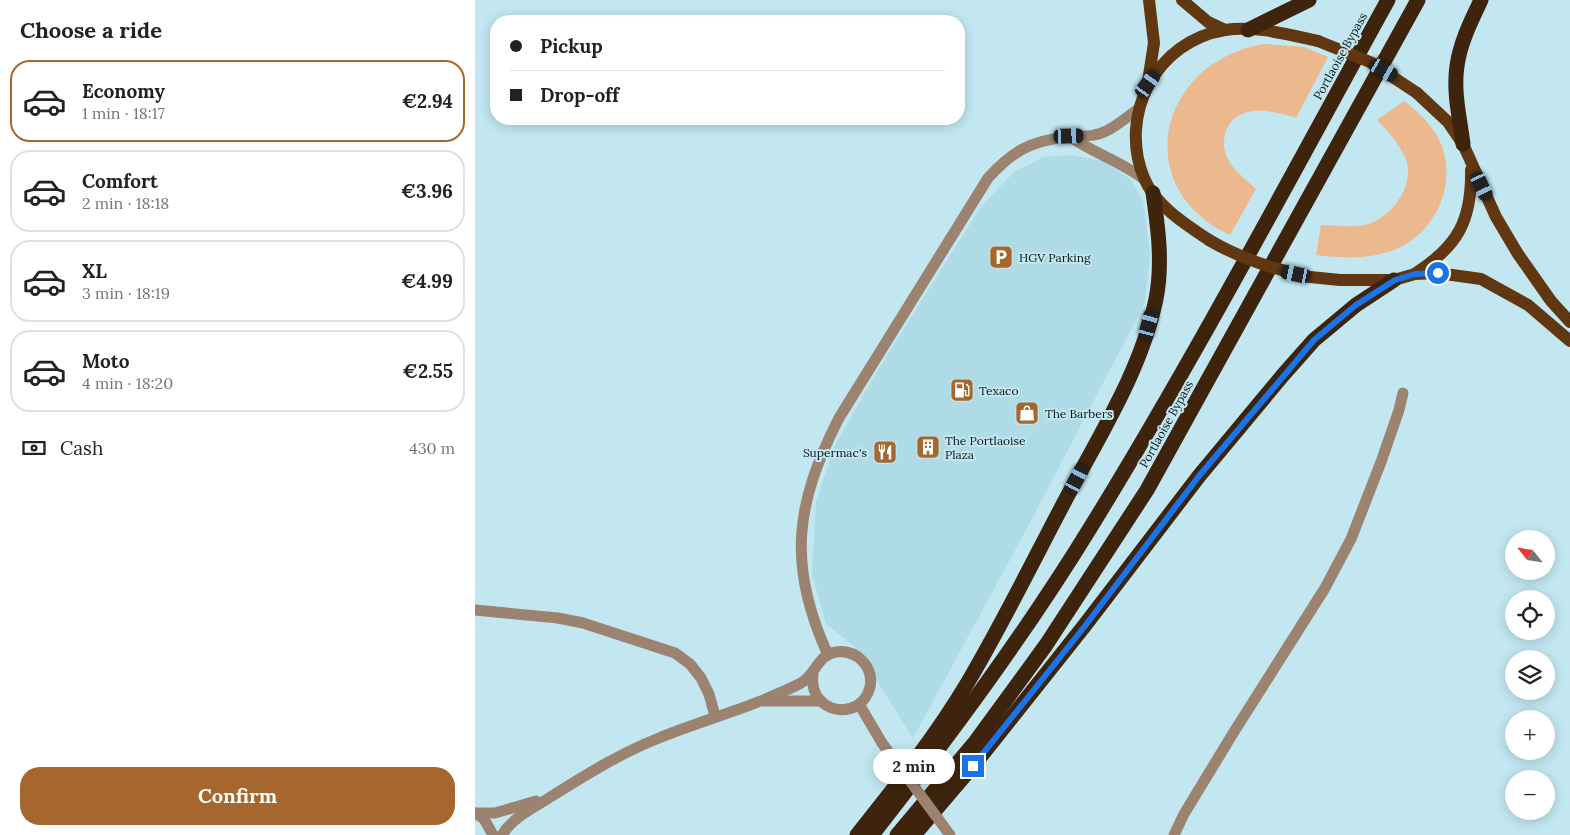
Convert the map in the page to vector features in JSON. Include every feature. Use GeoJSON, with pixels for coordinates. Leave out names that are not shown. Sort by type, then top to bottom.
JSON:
{"type":"FeatureCollection","features":[{"type":"Feature","properties":{"kind":"highway"},"geometry":{"type":"LineString","coordinates":[[1249,30],[1309,0]]}},
{"type":"Feature","properties":{"kind":"highway","name":"Portlaoise Bypass"},"geometry":{"type":"LineString","coordinates":[[872,835],[949,736],[1015,642],[1091,527],[1175,385],[1388,0]]}},
{"type":"Feature","properties":{"kind":"highway","name":"Portlaoise Bypass"},"geometry":{"type":"LineString","coordinates":[[897,835],[976,741],[1040,653],[1147,490],[1418,0]]}},
{"type":"Feature","properties":{"kind":"highway"},"geometry":{"type":"LineString","coordinates":[[1463,144],[1456,93],[1457,66],[1466,32],[1481,0]]}},
{"type":"Feature","properties":{"kind":"highway"},"geometry":{"type":"LineString","coordinates":[[857,835],[932,737],[968,682],[1095,444],[1132,370],[1146,337],[1157,297],[1160,260],[1153,193]]}},
{"type":"Feature","properties":{"kind":"highway"},"geometry":{"type":"LineString","coordinates":[[914,835],[979,758],[1085,626],[1199,476],[1283,375],[1314,340],[1356,305],[1395,280]]}},
{"type":"Feature","properties":{"kind":"main road"},"geometry":{"type":"LineString","coordinates":[[1149,0],[1154,43],[1148,84],[1137,110],[1138,158],[1144,179],[1153,193],[1184,223],[1230,253],[1259,264],[1311,277],[1340,280],[1395,280],[1415,274],[1438,273],[1481,279],[1528,305],[1570,341]]}},
{"type":"Feature","properties":{"kind":"main road"},"geometry":{"type":"LineString","coordinates":[[1182,0],[1208,22],[1225,30]]}},
{"type":"Feature","properties":{"kind":"main road"},"geometry":{"type":"LineString","coordinates":[[1148,84],[1171,56],[1205,35],[1225,30],[1249,30],[1318,41],[1370,62],[1417,93],[1448,122],[1463,144],[1496,217],[1518,254],[1551,301],[1570,322]]}},
{"type":"Feature","properties":{"kind":"main road"},"geometry":{"type":"LineString","coordinates":[[1415,274],[1438,259],[1455,241],[1467,218],[1472,195],[1471,165]]}},
{"type":"Feature","properties":{"kind":"street"},"geometry":{"type":"LineString","coordinates":[[828,655],[811,612],[803,572],[801,545],[804,510],[823,448],[867,371],[988,178],[1006,159],[1023,147],[1049,139],[1095,135],[1115,126],[1137,110]]}},
{"type":"Feature","properties":{"kind":"street"},"geometry":{"type":"LineString","coordinates":[[1069,136],[1089,150],[1123,164],[1144,179]]}},
{"type":"Feature","properties":{"kind":"street"},"geometry":{"type":"LineString","coordinates":[[1174,835],[1184,814],[1232,735],[1325,588],[1347,547],[1381,462],[1403,393]]}},
{"type":"Feature","properties":{"kind":"street"},"geometry":{"type":"LineString","coordinates":[[475,610],[583,622],[675,653],[690,664],[701,678],[709,694],[715,716]]}},
{"type":"Feature","properties":{"kind":"street"},"geometry":{"type":"LineString","coordinates":[[837,652],[849,653],[865,664],[870,682],[867,694],[859,704],[842,710],[830,708],[821,702],[814,692],[813,674],[817,664],[828,655],[837,652]]}},
{"type":"Feature","properties":{"kind":"street"},"geometry":{"type":"LineString","coordinates":[[502,835],[520,816],[610,761],[657,739],[715,716],[760,702],[803,682],[813,674]]}},
{"type":"Feature","properties":{"kind":"street"},"geometry":{"type":"LineString","coordinates":[[760,702],[821,702]]}},
{"type":"Feature","properties":{"kind":"street"},"geometry":{"type":"LineString","coordinates":[[859,704],[881,743],[950,835]]}},
{"type":"Feature","properties":{"kind":"street"},"geometry":{"type":"LineString","coordinates":[[475,813],[502,811],[552,796]]}},
{"type":"Feature","properties":{"kind":"street"},"geometry":{"type":"LineString","coordinates":[[475,813],[484,819],[493,835]]}},
{"type":"Feature","properties":{"kind":"shaded area"},"geometry":{"type":"Polygon","coordinates":[[[1264,44],[1304,47],[1328,57],[1296,118],[1266,111],[1255,111],[1237,117],[1230,124],[1224,137],[1226,155],[1234,169],[1256,189],[1230,235],[1198,214],[1178,188],[1168,158],[1169,128],[1180,100],[1200,74],[1228,55],[1264,44]]]}},
{"type":"Feature","properties":{"kind":"shaded area"},"geometry":{"type":"Polygon","coordinates":[[[1404,101],[1429,125],[1436,134],[1443,150],[1446,184],[1434,216],[1411,241],[1386,253],[1366,257],[1316,255],[1321,225],[1353,226],[1374,222],[1392,208],[1399,199],[1404,189],[1408,167],[1405,157],[1393,137],[1377,120],[1404,101]]]}},
{"type":"Feature","properties":{"kind":"shaded area"},"geometry":{"type":"Polygon","coordinates":[[[1073,155],[1103,161],[1130,179],[1143,200],[1150,254],[1145,303],[1026,530],[913,738],[856,648],[826,624],[812,574],[816,502],[834,447],[876,373],[980,208],[1014,172],[1044,157],[1073,155]]]}},
{"type":"Feature","properties":{"kind":"place","name":"HGV Parking"},"geometry":{"type":"Point","coordinates":[1001,257]}},
{"type":"Feature","properties":{"kind":"place","name":"Texaco"},"geometry":{"type":"Point","coordinates":[962,390]}},
{"type":"Feature","properties":{"kind":"place","name":"The Barbers"},"geometry":{"type":"Point","coordinates":[1027,413]}},
{"type":"Feature","properties":{"kind":"place","name":"The Portlaoise Plaza"},"geometry":{"type":"Point","coordinates":[928,447]}},
{"type":"Feature","properties":{"kind":"place","name":"Supermac's"},"geometry":{"type":"Point","coordinates":[885,452]}},
{"type":"Feature","properties":{"kind":"route"},"geometry":{"type":"LineString","coordinates":[[973,766],[1085,626],[1199,476],[1314,340],[1356,305],[1395,280],[1415,274],[1438,273]]}}]}
